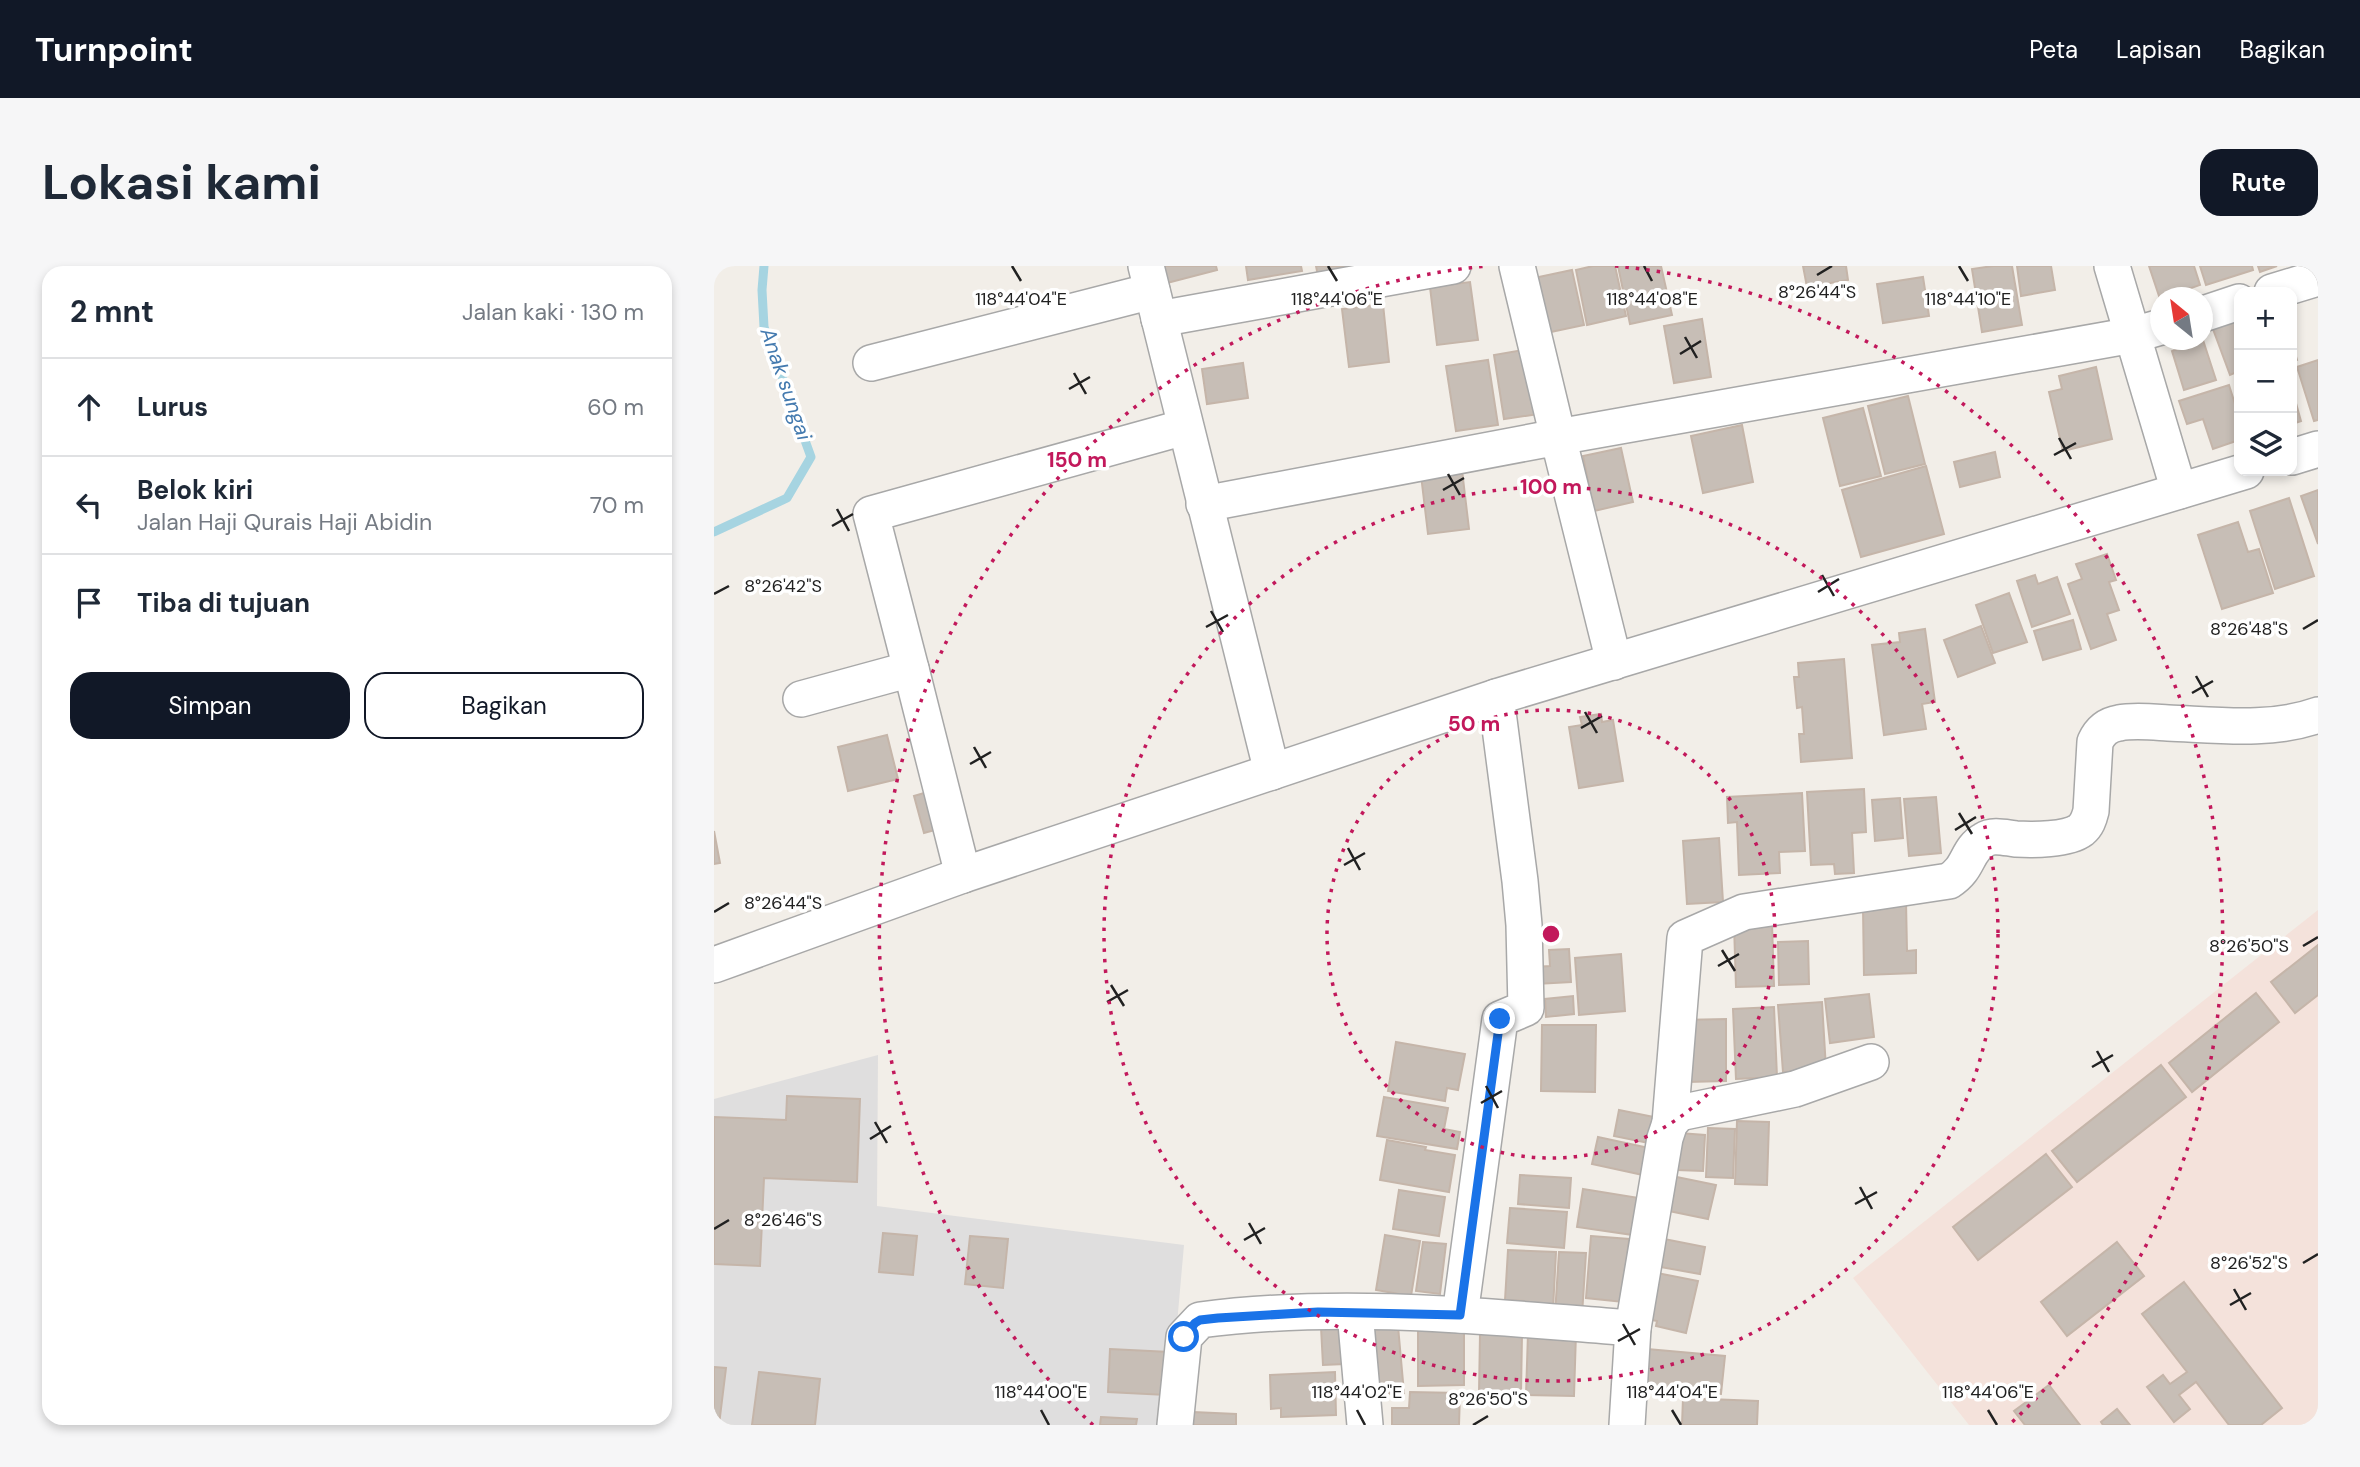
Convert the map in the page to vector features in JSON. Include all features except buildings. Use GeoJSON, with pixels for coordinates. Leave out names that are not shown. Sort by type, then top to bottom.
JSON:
{"type":"FeatureCollection","features":[{"type":"Feature","properties":{"kind":"street"},"geometry":{"type":"LineString","coordinates":[[871,363],[1152,292],[1453,266]]}},
{"type":"Feature","properties":{"kind":"street"},"geometry":{"type":"LineString","coordinates":[[1517,266],[1614,663]]}},
{"type":"Feature","properties":{"kind":"street"},"geometry":{"type":"LineString","coordinates":[[2112,266],[2147,331],[2179,491]]}},
{"type":"Feature","properties":{"kind":"street"},"geometry":{"type":"LineString","coordinates":[[2288,287],[2318,278]]}},
{"type":"Feature","properties":{"kind":"street"},"geometry":{"type":"LineString","coordinates":[[1152,292],[1272,772]]}},
{"type":"Feature","properties":{"kind":"street"},"geometry":{"type":"LineString","coordinates":[[2213,311],[2234,304]]}},
{"type":"Feature","properties":{"kind":"street"},"geometry":{"type":"LineString","coordinates":[[1204,504],[2147,331]]}},
{"type":"Feature","properties":{"kind":"street"},"geometry":{"type":"LineString","coordinates":[[963,875],[871,514],[1185,426]]}},
{"type":"Feature","properties":{"kind":"street"},"geometry":{"type":"LineString","coordinates":[[2297,455],[2318,449]]}},
{"type":"Feature","properties":{"kind":"street"},"geometry":{"type":"LineString","coordinates":[[714,965],[963,875],[1496,696],[1614,663],[2234,475]]}},
{"type":"Feature","properties":{"kind":"street"},"geometry":{"type":"LineString","coordinates":[[801,699],[911,669]]}},
{"type":"Feature","properties":{"kind":"street"},"geometry":{"type":"LineString","coordinates":[[1460,1315],[1500,1019],[1526,1008],[1520,881],[1496,696]]}},
{"type":"Feature","properties":{"kind":"street"},"geometry":{"type":"LineString","coordinates":[[1628,1425],[1633,1328],[1665,1138],[1670,1123],[1685,938],[1744,912],[1949,881],[1965,867],[1973,848],[1985,838],[2026,840],[2071,835],[2081,830],[2088,822],[2091,811],[2095,742],[2099,733],[2108,726],[2140,722],[2239,726],[2299,722],[2318,715]]}},
{"type":"Feature","properties":{"kind":"street"},"geometry":{"type":"LineString","coordinates":[[1670,1123],[1679,1114],[1795,1089],[1871,1062]]}},
{"type":"Feature","properties":{"kind":"street"},"geometry":{"type":"LineString","coordinates":[[1355,1312],[1365,1425]]}},
{"type":"Feature","properties":{"kind":"street"},"geometry":{"type":"LineString","coordinates":[[1175,1425],[1181,1348],[1184,1337],[1200,1320],[1355,1312],[1460,1315],[1633,1328]]}},
{"type":"Feature","properties":{"kind":"shaded area"},"geometry":{"type":"Polygon","coordinates":[[[2318,910],[2318,1425],[1969,1425],[1853,1278],[2318,910]]]}},
{"type":"Feature","properties":{"kind":"shaded area"},"geometry":{"type":"Polygon","coordinates":[[[878,1055],[877,1206],[1184,1245],[1168,1425],[714,1425],[714,1099],[878,1055]]]}},
{"type":"Feature","properties":{"kind":"waterway","name":"Anak sungai"},"geometry":{"type":"LineString","coordinates":[[714,532],[787,498],[811,457],[764,327],[764,266]]}},
{"type":"Feature","properties":{"kind":"route"},"geometry":{"type":"LineString","coordinates":[[1184,1337],[1200,1320],[1218,1318],[1318,1312],[1460,1315],[1500,1019]]}}]}
